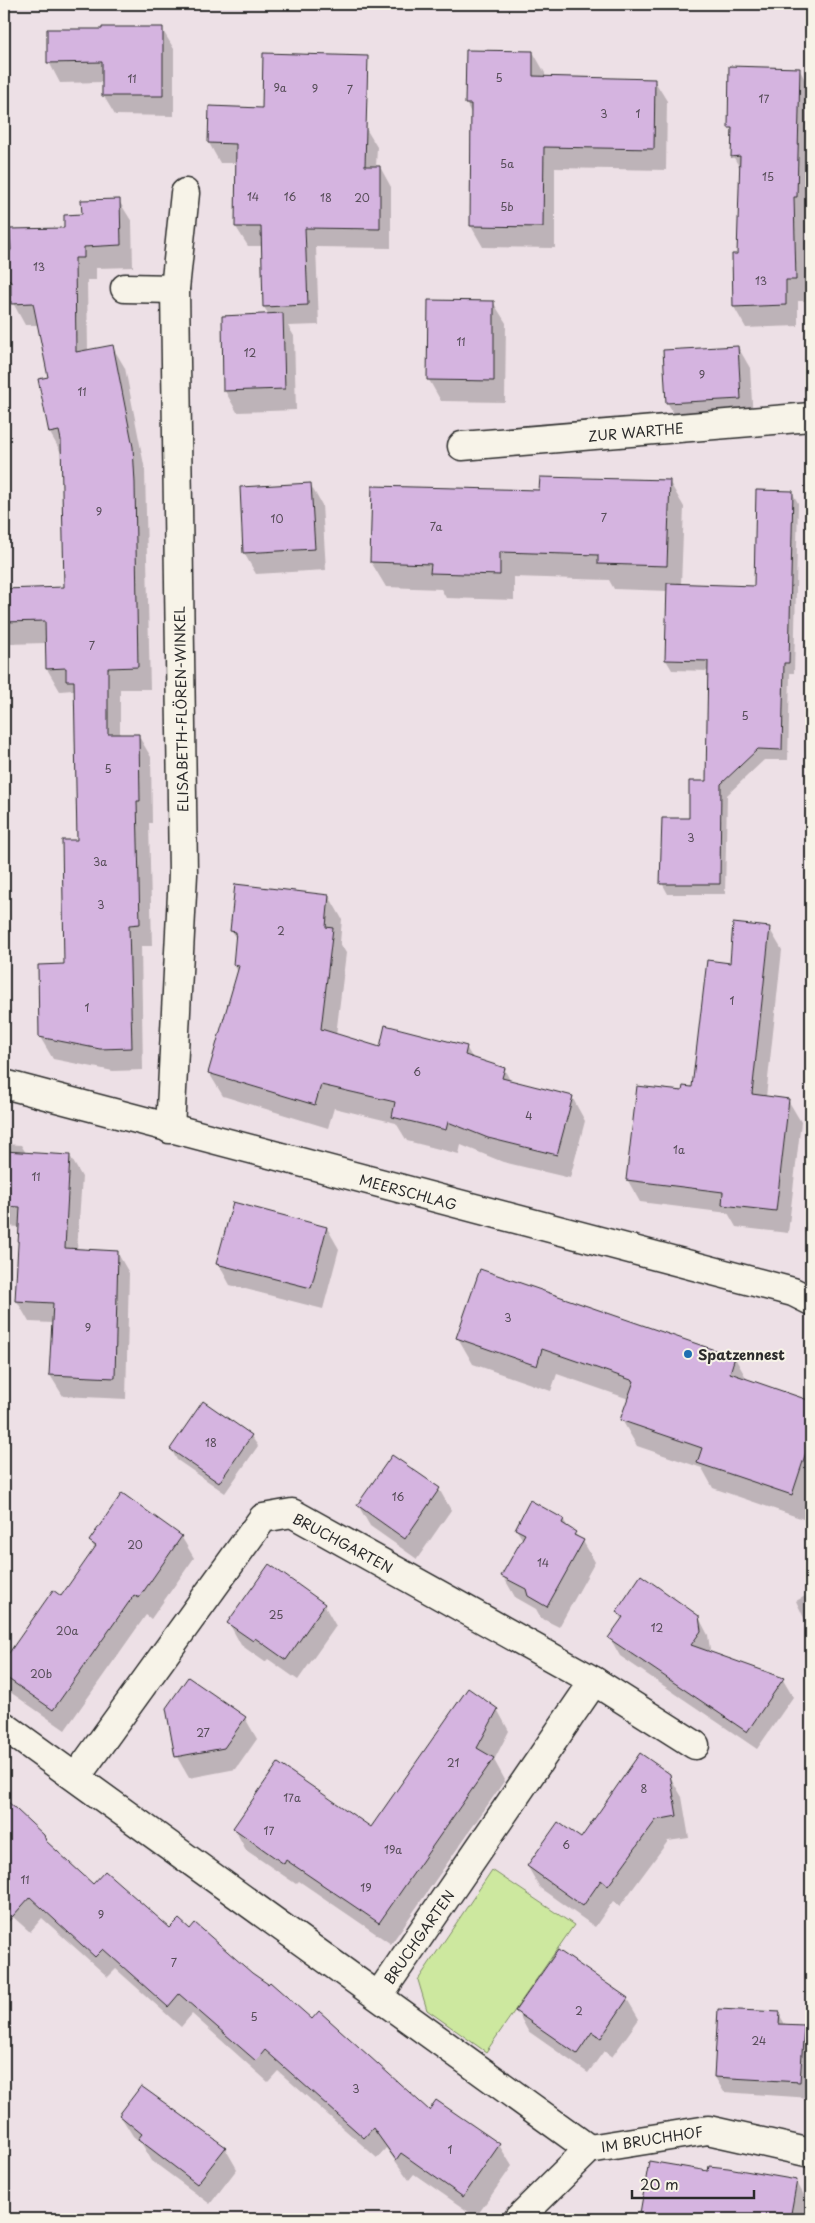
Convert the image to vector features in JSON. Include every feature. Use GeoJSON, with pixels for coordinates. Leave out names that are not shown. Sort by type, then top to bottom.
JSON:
{"type":"FeatureCollection","features":[{"type":"Feature","properties":{"kind":"street","name":"ELISABETH-FLÖREN-WINKEL"},"geometry":{"type":"LineString","coordinates":[[170,1129],[183,874],[175,289],[184,193]]}},
{"type":"Feature","properties":{"kind":"street"},"geometry":{"type":"LineString","coordinates":[[125,288],[175,289]]}},
{"type":"Feature","properties":{"kind":"street","name":"ZUR WARTHE"},"geometry":{"type":"LineString","coordinates":[[462,446],[811,417]]}},
{"type":"Feature","properties":{"kind":"street","name":"MEERSCHLAG"},"geometry":{"type":"LineString","coordinates":[[4,1084],[792,1292],[811,1301]]}},
{"type":"Feature","properties":{"kind":"street","name":"BRUCHGARTEN"},"geometry":{"type":"LineString","coordinates":[[76,1777],[263,1518],[292,1513],[594,1681],[695,1745]]}},
{"type":"Feature","properties":{"kind":"street","name":"BRUCHGARTEN"},"geometry":{"type":"LineString","coordinates":[[379,1995],[594,1681]]}},
{"type":"Feature","properties":{"kind":"street","name":"BRUCHGARTEN"},"geometry":{"type":"LineString","coordinates":[[4,1726],[590,2149]]}},
{"type":"Feature","properties":{"kind":"street","name":"IM BRUCHHOF"},"geometry":{"type":"LineString","coordinates":[[518,2219],[590,2149],[708,2130],[811,2153]]}},
{"type":"Feature","properties":{"kind":"green space"},"geometry":{"type":"Polygon","coordinates":[[[492,1870],[574,1925],[486,2052],[427,2010],[418,1980],[492,1870]]]}},
{"type":"Feature","properties":{"kind":"building"},"geometry":{"type":"Polygon","coordinates":[[[102,27],[163,27],[163,96],[102,96],[102,62],[47,63],[47,29],[102,29],[102,27]]]}},
{"type":"Feature","properties":{"kind":"building"},"geometry":{"type":"Polygon","coordinates":[[[466,50],[533,51],[533,76],[655,79],[654,149],[544,147],[543,227],[470,226],[471,104],[465,104],[466,50]]]}},
{"type":"Feature","properties":{"kind":"building"},"geometry":{"type":"Polygon","coordinates":[[[263,53],[368,56],[365,166],[380,166],[380,229],[305,228],[308,305],[263,307],[261,227],[235,227],[236,144],[208,143],[209,106],[262,108],[263,53]]]}},
{"type":"Feature","properties":{"kind":"building"},"geometry":{"type":"Polygon","coordinates":[[[729,66],[800,68],[797,197],[794,197],[796,280],[786,280],[786,305],[733,307],[732,254],[737,254],[740,156],[731,157],[732,128],[728,128],[729,66]]]}},
{"type":"Feature","properties":{"kind":"building"},"geometry":{"type":"Polygon","coordinates":[[[120,199],[121,245],[84,247],[84,258],[75,258],[76,352],[113,345],[133,447],[135,483],[138,667],[108,668],[108,734],[139,734],[140,801],[137,801],[140,924],[129,925],[132,1048],[100,1049],[39,1037],[38,965],[64,964],[62,840],[77,840],[74,681],[66,681],[66,668],[46,669],[45,621],[4,622],[4,589],[64,587],[61,440],[59,431],[49,433],[38,379],[48,377],[33,303],[11,304],[11,282],[4,275],[4,258],[11,250],[10,229],[64,228],[64,215],[82,214],[81,200],[120,199]]]}},
{"type":"Feature","properties":{"kind":"building"},"geometry":{"type":"Polygon","coordinates":[[[428,300],[494,301],[494,381],[427,380],[428,300]]]}},
{"type":"Feature","properties":{"kind":"building"},"geometry":{"type":"Polygon","coordinates":[[[283,313],[285,389],[223,391],[222,316],[283,313]]]}},
{"type":"Feature","properties":{"kind":"building"},"geometry":{"type":"Polygon","coordinates":[[[738,346],[741,399],[666,403],[663,350],[738,346]]]}},
{"type":"Feature","properties":{"kind":"building"},"geometry":{"type":"Polygon","coordinates":[[[540,477],[670,480],[667,566],[598,564],[598,555],[500,552],[500,575],[430,573],[431,564],[370,562],[372,486],[539,490],[540,477]]]}},
{"type":"Feature","properties":{"kind":"building"},"geometry":{"type":"Polygon","coordinates":[[[311,483],[315,549],[243,553],[240,487],[311,483]]]}},
{"type":"Feature","properties":{"kind":"building"},"geometry":{"type":"Polygon","coordinates":[[[756,490],[793,491],[789,663],[784,663],[782,750],[758,749],[721,784],[720,884],[660,884],[662,818],[689,818],[689,781],[706,781],[708,661],[665,660],[667,583],[754,586],[756,490]]]}},
{"type":"Feature","properties":{"kind":"building"},"geometry":{"type":"Polygon","coordinates":[[[235,884],[329,895],[326,927],[333,928],[321,1029],[380,1047],[385,1025],[467,1046],[465,1055],[505,1068],[502,1078],[573,1096],[557,1155],[488,1138],[448,1122],[446,1130],[392,1117],[395,1102],[321,1085],[315,1105],[208,1073],[239,966],[233,965],[236,932],[230,931],[235,884]]]}},
{"type":"Feature","properties":{"kind":"building"},"geometry":{"type":"Polygon","coordinates":[[[733,923],[770,927],[752,1094],[789,1099],[776,1211],[722,1205],[723,1192],[626,1180],[637,1086],[682,1091],[683,1086],[692,1087],[707,960],[730,963],[733,923]]]}},
{"type":"Feature","properties":{"kind":"building"},"geometry":{"type":"Polygon","coordinates":[[[4,1151],[70,1155],[65,1248],[118,1251],[115,1378],[49,1375],[53,1303],[15,1301],[20,1207],[4,1206],[4,1151]]]}},
{"type":"Feature","properties":{"kind":"building"},"geometry":{"type":"Polygon","coordinates":[[[233,1202],[327,1227],[311,1288],[216,1264],[233,1202]]]}},
{"type":"Feature","properties":{"kind":"building"},"geometry":{"type":"Polygon","coordinates":[[[480,1269],[735,1357],[730,1373],[811,1401],[811,1437],[792,1495],[697,1463],[702,1448],[620,1420],[634,1381],[542,1349],[537,1366],[456,1338],[480,1269]]]}},
{"type":"Feature","properties":{"kind":"building"},"geometry":{"type":"Polygon","coordinates":[[[203,1401],[252,1435],[219,1483],[170,1449],[203,1401]]]}},
{"type":"Feature","properties":{"kind":"building"},"geometry":{"type":"Polygon","coordinates":[[[392,1455],[440,1488],[405,1539],[357,1505],[392,1455]]]}},
{"type":"Feature","properties":{"kind":"building"},"geometry":{"type":"Polygon","coordinates":[[[122,1493],[182,1536],[139,1598],[134,1595],[53,1710],[4,1676],[4,1660],[53,1590],[61,1596],[96,1546],[89,1541],[122,1493]]]}},
{"type":"Feature","properties":{"kind":"building"},"geometry":{"type":"Polygon","coordinates":[[[530,1500],[564,1519],[562,1523],[576,1532],[574,1535],[584,1540],[547,1607],[528,1596],[526,1589],[501,1576],[525,1534],[515,1529],[530,1500]]]}},
{"type":"Feature","properties":{"kind":"building"},"geometry":{"type":"Polygon","coordinates":[[[269,1564],[325,1604],[286,1660],[255,1638],[253,1641],[227,1623],[269,1564]]]}},
{"type":"Feature","properties":{"kind":"building"},"geometry":{"type":"Polygon","coordinates":[[[641,1575],[699,1616],[701,1631],[691,1645],[784,1678],[747,1732],[608,1638],[623,1617],[616,1612],[641,1575]]]}},
{"type":"Feature","properties":{"kind":"building"},"geometry":{"type":"Polygon","coordinates":[[[188,1677],[246,1717],[224,1748],[175,1757],[166,1708],[188,1677]]]}},
{"type":"Feature","properties":{"kind":"building"},"geometry":{"type":"Polygon","coordinates":[[[468,1688],[498,1709],[477,1748],[494,1758],[379,1923],[286,1860],[284,1864],[233,1828],[278,1763],[371,1827],[468,1688]]]}},
{"type":"Feature","properties":{"kind":"building"},"geometry":{"type":"Polygon","coordinates":[[[640,1753],[670,1774],[677,1816],[656,1820],[608,1886],[601,1880],[583,1906],[527,1866],[558,1822],[581,1838],[640,1753]]]}},
{"type":"Feature","properties":{"kind":"building"},"geometry":{"type":"Polygon","coordinates":[[[4,1798],[44,1835],[46,1841],[93,1884],[105,1871],[170,1928],[179,1919],[190,1929],[195,1923],[252,1973],[268,1984],[270,1982],[312,2019],[319,2011],[429,2110],[436,2100],[500,2144],[463,2197],[401,2153],[396,2160],[373,2128],[364,2138],[265,2050],[256,2061],[179,1994],[168,2007],[103,1949],[95,1957],[30,1897],[4,1926],[4,1798]]]}},
{"type":"Feature","properties":{"kind":"building"},"geometry":{"type":"Polygon","coordinates":[[[558,1950],[628,1998],[601,2038],[592,2032],[577,2054],[515,2011],[558,1950]]]}},
{"type":"Feature","properties":{"kind":"building"},"geometry":{"type":"Polygon","coordinates":[[[718,2009],[780,2012],[779,2024],[804,2025],[800,2082],[714,2077],[718,2009]]]}},
{"type":"Feature","properties":{"kind":"building"},"geometry":{"type":"Polygon","coordinates":[[[141,2086],[226,2147],[197,2184],[138,2139],[142,2134],[119,2115],[141,2086]]]}},
{"type":"Feature","properties":{"kind":"building"},"geometry":{"type":"Polygon","coordinates":[[[649,2161],[708,2171],[709,2166],[728,2168],[797,2180],[790,2219],[639,2219],[649,2161]]]}},
{"type":"Feature","properties":{"kind":"place","name":"Spatzennest"},"geometry":{"type":"Point","coordinates":[688,1354]}}]}
